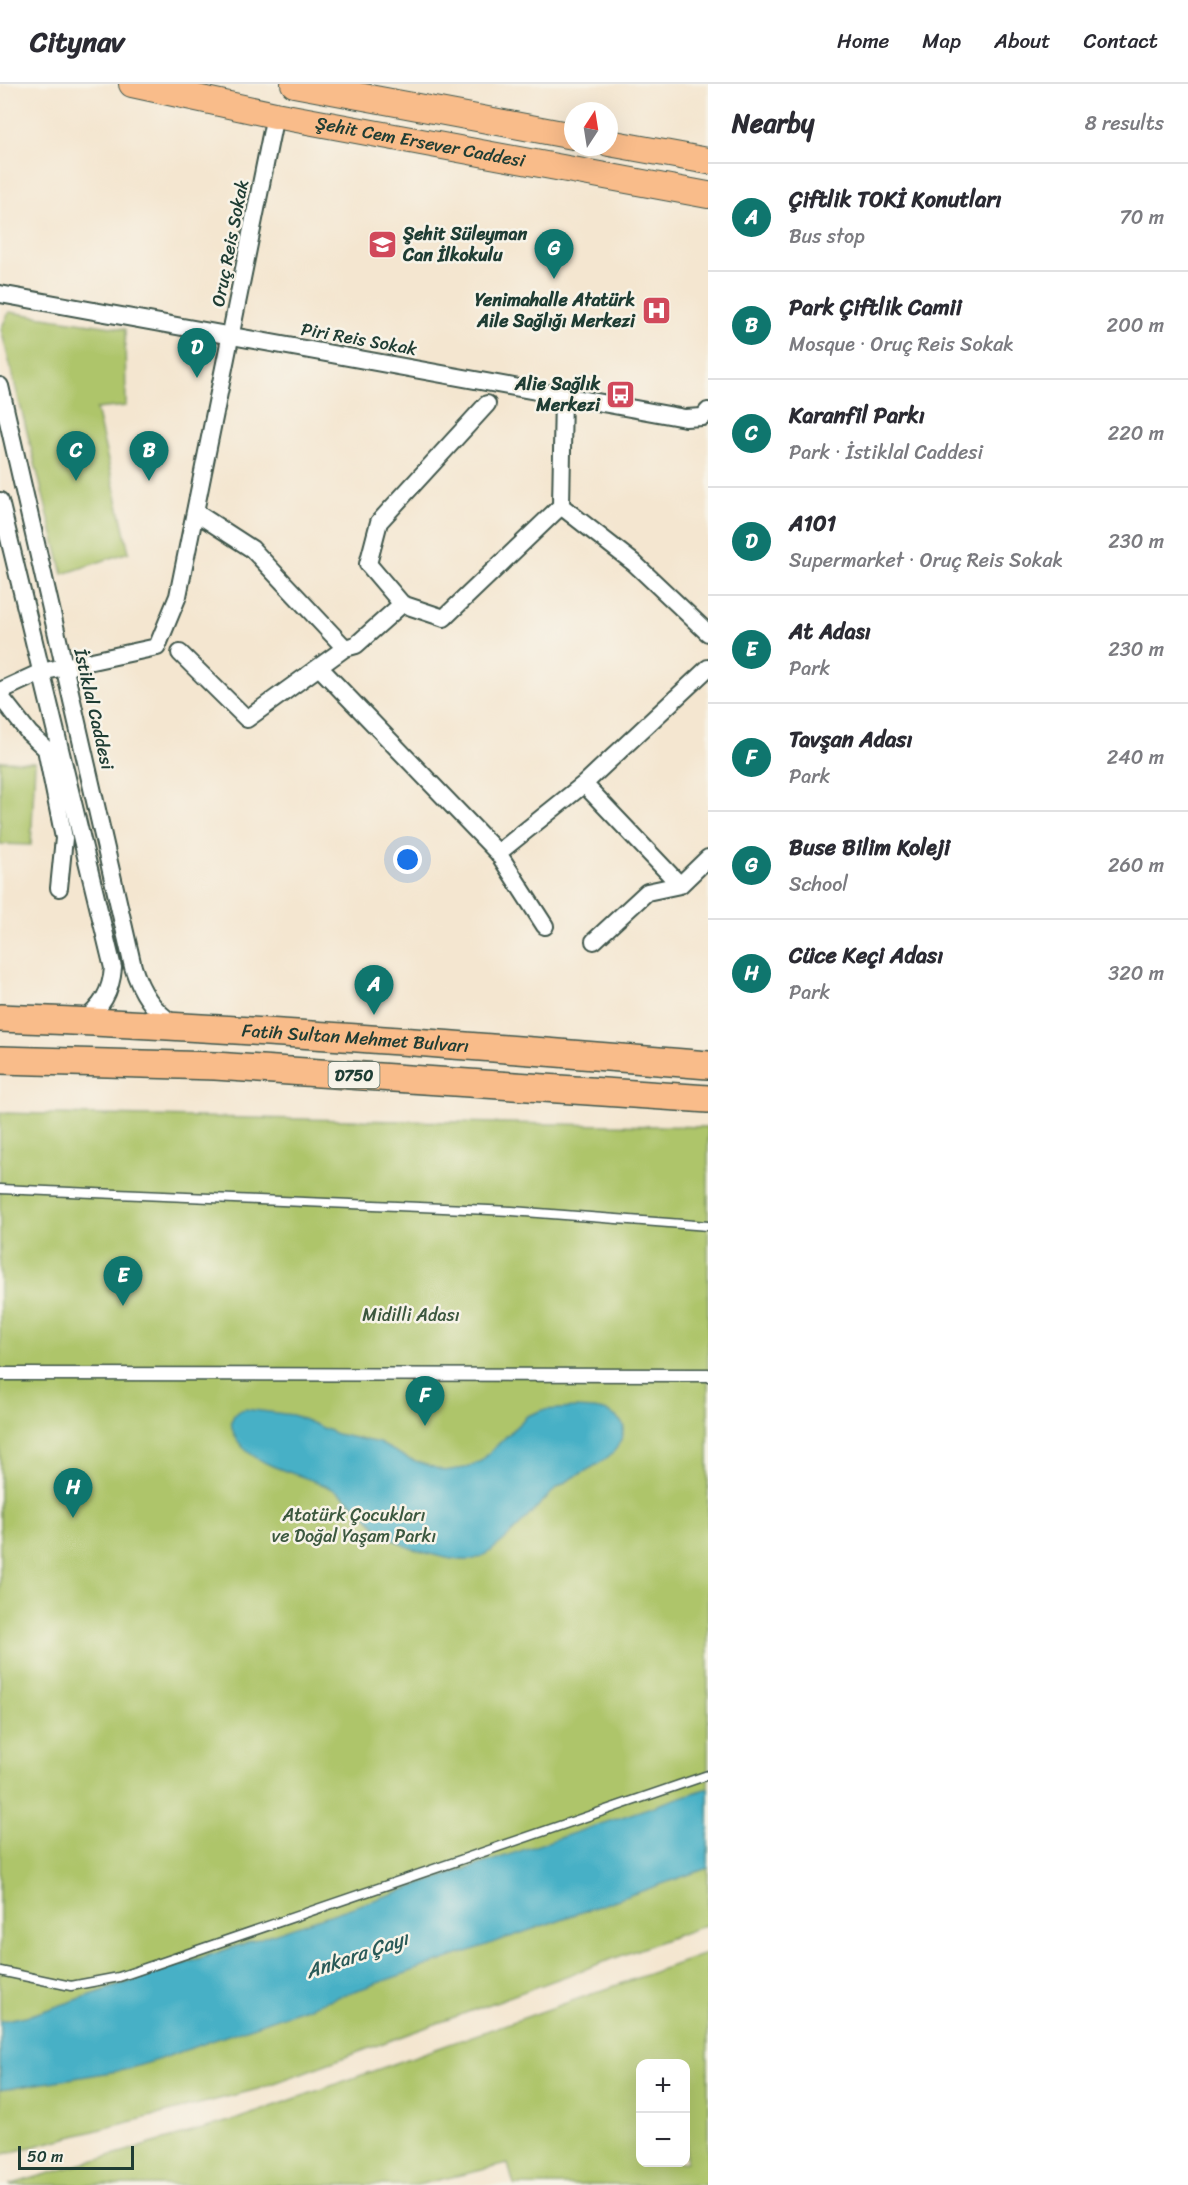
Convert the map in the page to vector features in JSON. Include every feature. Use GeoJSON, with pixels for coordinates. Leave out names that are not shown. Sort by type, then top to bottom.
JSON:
{"type":"FeatureCollection","features":[{"type":"Feature","properties":{"kind":"highway","name":"Fatih Sultan Mehmet Bulvarı"},"geometry":{"type":"LineString","coordinates":[[0,1018],[374,1038],[708,1065]]}},
{"type":"Feature","properties":{"kind":"highway","name":"Fatih Sultan Mehmet Bulvarı"},"geometry":{"type":"LineString","coordinates":[[0,1060],[215,1066],[708,1099]]}},
{"type":"Feature","properties":{"kind":"main road","name":"Şehit Cem Ersever Caddesi"},"geometry":{"type":"LineString","coordinates":[[132,84],[276,115],[708,195]]}},
{"type":"Feature","properties":{"kind":"main road","name":"Şehit Cem Ersever Caddesi"},"geometry":{"type":"LineString","coordinates":[[294,84],[564,134]]}},
{"type":"Feature","properties":{"kind":"main road"},"geometry":{"type":"LineString","coordinates":[[618,145],[708,161]]}},
{"type":"Feature","properties":{"kind":"street","name":"Oruç Reis Sokak"},"geometry":{"type":"LineString","coordinates":[[0,691],[41,672],[64,669],[158,647],[178,597],[276,115]]}},
{"type":"Feature","properties":{"kind":"street","name":"Piri Reis Sokak"},"geometry":{"type":"LineString","coordinates":[[0,294],[685,418],[703,417],[708,411]]}},
{"type":"Feature","properties":{"kind":"street","name":"İstiklal Caddesi"},"geometry":{"type":"LineString","coordinates":[[0,386],[139,985],[162,1017],[176,1026]]}},
{"type":"Feature","properties":{"kind":"street"},"geometry":{"type":"LineString","coordinates":[[487,404],[379,522],[368,564],[402,604],[444,618],[561,506],[563,396]]}},
{"type":"Feature","properties":{"kind":"street"},"geometry":{"type":"LineString","coordinates":[[0,501],[112,968],[112,981],[107,995],[99,1007],[82,1022]]}},
{"type":"Feature","properties":{"kind":"street"},"geometry":{"type":"LineString","coordinates":[[561,506],[634,563],[708,633]]}},
{"type":"Feature","properties":{"kind":"street"},"geometry":{"type":"LineString","coordinates":[[195,512],[252,549],[345,648]]}},
{"type":"Feature","properties":{"kind":"street"},"geometry":{"type":"LineString","coordinates":[[180,652],[247,719],[345,648],[356,645],[402,604]]}},
{"type":"Feature","properties":{"kind":"street"},"geometry":{"type":"LineString","coordinates":[[319,667],[498,853],[545,926]]}},
{"type":"Feature","properties":{"kind":"street"},"geometry":{"type":"LineString","coordinates":[[498,853],[584,784],[708,668]]}},
{"type":"Feature","properties":{"kind":"street"},"geometry":{"type":"LineString","coordinates":[[0,696],[29,733],[46,749],[64,838],[58,888]]}},
{"type":"Feature","properties":{"kind":"street"},"geometry":{"type":"LineString","coordinates":[[584,784],[680,885]]}},
{"type":"Feature","properties":{"kind":"street"},"geometry":{"type":"LineString","coordinates":[[594,941],[647,892],[680,885],[708,858]]}},
{"type":"Feature","properties":{"kind":"street"},"geometry":{"type":"LineString","coordinates":[[0,1374],[708,1375]]}},
{"type":"Feature","properties":{"kind":"lane"},"geometry":{"type":"LineString","coordinates":[[0,1189],[512,1211],[708,1226]]}},
{"type":"Feature","properties":{"kind":"lane"},"geometry":{"type":"LineString","coordinates":[[0,1971],[71,1986],[119,1977],[708,1775]]}},
{"type":"Feature","properties":{"kind":"green space"},"geometry":{"type":"Polygon","coordinates":[[[9,312],[125,329],[126,406],[96,409],[129,552],[63,574],[1,329],[9,312]]]}},
{"type":"Feature","properties":{"kind":"green space"},"geometry":{"type":"Polygon","coordinates":[[[0,761],[35,762],[31,845],[0,844],[0,761]]]}},
{"type":"Feature","properties":{"kind":"green space","name":"Atatürk Çocukları ve Doğal Yaşam Parkı"},"geometry":{"type":"Polygon","coordinates":[[[0,1113],[708,1127],[708,1924],[258,2089],[0,2155],[0,1113]]]}},
{"type":"Feature","properties":{"kind":"green space"},"geometry":{"type":"Polygon","coordinates":[[[708,1953],[708,2185],[514,2185],[508,2164],[417,2185],[9,2185],[240,2118],[708,1953]]]}},
{"type":"Feature","properties":{"kind":"water"},"geometry":{"type":"Polygon","coordinates":[[[575,1408],[603,1411],[620,1420],[624,1426],[620,1442],[614,1451],[599,1463],[557,1488],[504,1541],[481,1557],[470,1560],[428,1553],[390,1538],[341,1494],[318,1482],[257,1458],[242,1447],[232,1428],[233,1416],[245,1409],[293,1415],[337,1434],[379,1443],[407,1458],[444,1471],[465,1468],[481,1461],[527,1416],[543,1410],[575,1408]]]}},
{"type":"Feature","properties":{"kind":"water","name":"Ankara Çayı"},"geometry":{"type":"Polygon","coordinates":[[[708,1788],[708,1868],[154,2061],[124,2070],[0,2090],[0,2021],[31,2015],[708,1788]]]}},
{"type":"Feature","properties":{"kind":"place","name":"Şehit Süleyman Can İlkokulu"},"geometry":{"type":"Point","coordinates":[382,244]}},
{"type":"Feature","properties":{"kind":"place","name":"Buse Bilim Koleji"},"geometry":{"type":"Point","coordinates":[554,279]}},
{"type":"Feature","properties":{"kind":"place","name":"Yenimahalle Atatürk Aile Sağlığı Merkezi"},"geometry":{"type":"Point","coordinates":[656,310]}},
{"type":"Feature","properties":{"kind":"place","name":"A101"},"geometry":{"type":"Point","coordinates":[197,378]}},
{"type":"Feature","properties":{"kind":"place","name":"Alie Sağlık Merkezi"},"geometry":{"type":"Point","coordinates":[621,394]}},
{"type":"Feature","properties":{"kind":"place","name":"Karanfil Parkı"},"geometry":{"type":"Point","coordinates":[76,481]}},
{"type":"Feature","properties":{"kind":"place","name":"Park Çiftlik Camii"},"geometry":{"type":"Point","coordinates":[149,481]}},
{"type":"Feature","properties":{"kind":"place","name":"Çiftlik TOKİ Konutları"},"geometry":{"type":"Point","coordinates":[374,1015]}},
{"type":"Feature","properties":{"kind":"place","name":"At Adası"},"geometry":{"type":"Point","coordinates":[123,1306]}},
{"type":"Feature","properties":{"kind":"place","name":"Tavşan Adası"},"geometry":{"type":"Point","coordinates":[425,1426]}},
{"type":"Feature","properties":{"kind":"place","name":"Cüce Keçi Adası"},"geometry":{"type":"Point","coordinates":[73,1518]}},
{"type":"Feature","properties":{"kind":"park label","name":"Midilli Adası"},"geometry":{"type":"Point","coordinates":[411,1315]}}]}
